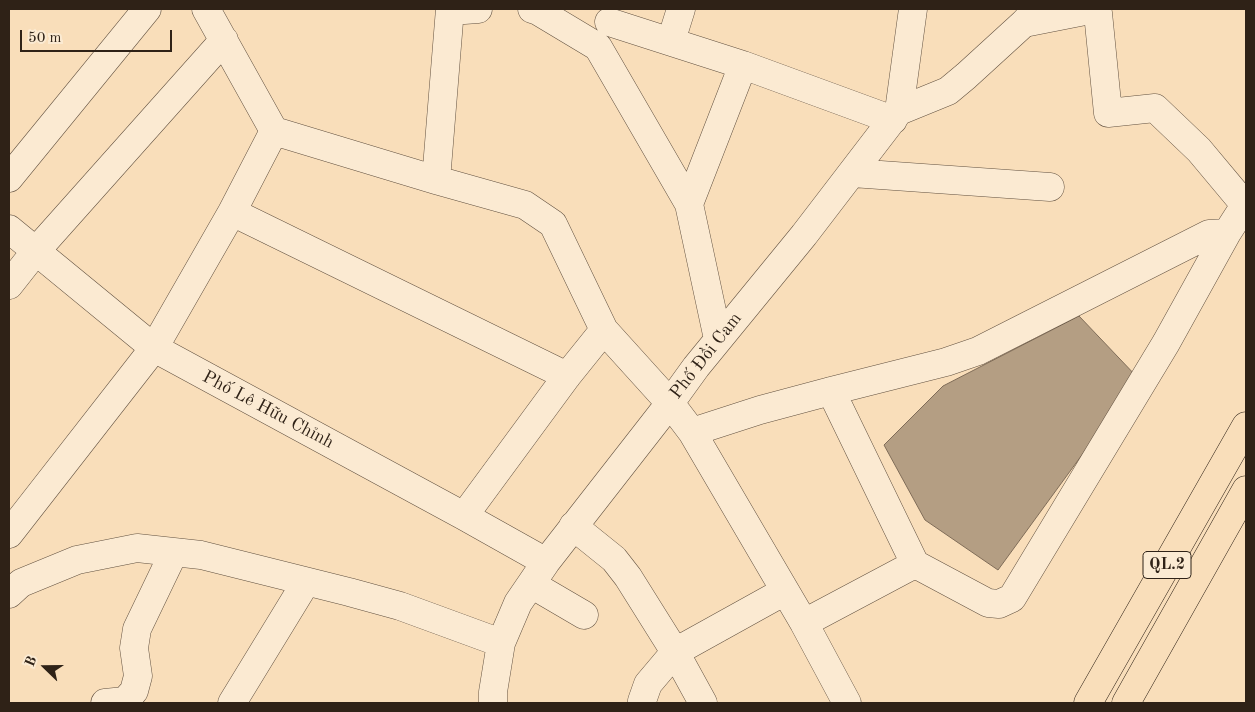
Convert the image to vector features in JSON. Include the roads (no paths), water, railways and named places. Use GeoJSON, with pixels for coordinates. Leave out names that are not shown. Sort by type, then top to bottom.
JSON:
{"type":"FeatureCollection","features":[{"type":"Feature","properties":{"kind":"main road","name":"QL.2"},"geometry":{"type":"LineString","coordinates":[[1088,703],[1246,426]]}},
{"type":"Feature","properties":{"kind":"main road","name":"QL.2"},"geometry":{"type":"LineString","coordinates":[[1126,703],[1246,490]]}},
{"type":"Feature","properties":{"kind":"main road"},"geometry":{"type":"LineString","coordinates":[[1163,571],[1191,587]]}},
{"type":"Feature","properties":{"kind":"street"},"geometry":{"type":"LineString","coordinates":[[9,178],[147,9]]}},
{"type":"Feature","properties":{"kind":"street"},"geometry":{"type":"LineString","coordinates":[[206,9],[274,131],[525,205],[553,224],[604,330],[670,403],[692,432],[804,623],[847,703]]}},
{"type":"Feature","properties":{"kind":"street"},"geometry":{"type":"LineString","coordinates":[[436,180],[450,10],[478,9]]}},
{"type":"Feature","properties":{"kind":"street"},"geometry":{"type":"LineString","coordinates":[[532,9],[598,47],[689,204],[718,339]]}},
{"type":"Feature","properties":{"kind":"street"},"geometry":{"type":"LineString","coordinates":[[671,42],[681,9]]}},
{"type":"Feature","properties":{"kind":"street","name":"Phố Đồi Cam"},"geometry":{"type":"LineString","coordinates":[[492,703],[501,643],[518,604],[538,573],[718,339],[804,234],[896,115],[913,9]]}},
{"type":"Feature","properties":{"kind":"street"},"geometry":{"type":"LineString","coordinates":[[598,47],[611,15],[671,42],[896,115],[948,90],[966,76],[1030,16],[1090,10],[1098,13],[1108,113],[1155,108],[1199,150],[1246,205],[1227,233],[1166,343],[1012,598],[999,604],[988,603],[916,564],[831,391]]}},
{"type":"Feature","properties":{"kind":"street"},"geometry":{"type":"LineString","coordinates":[[9,285],[35,252],[224,40]]}},
{"type":"Feature","properties":{"kind":"street"},"geometry":{"type":"LineString","coordinates":[[689,204],[743,65]]}},
{"type":"Feature","properties":{"kind":"street"},"geometry":{"type":"LineString","coordinates":[[9,534],[154,348],[232,212],[274,131]]}},
{"type":"Feature","properties":{"kind":"street"},"geometry":{"type":"LineString","coordinates":[[852,173],[1050,187]]}},
{"type":"Feature","properties":{"kind":"street"},"geometry":{"type":"LineString","coordinates":[[232,212],[567,376]]}},
{"type":"Feature","properties":{"kind":"street","name":"Phố Lê Hữu Chỉnh"},"geometry":{"type":"LineString","coordinates":[[9,230],[154,348],[464,516],[538,573],[584,615]]}},
{"type":"Feature","properties":{"kind":"street"},"geometry":{"type":"LineString","coordinates":[[692,432],[760,410],[946,362],[978,350],[1209,234],[1227,233]]}},
{"type":"Feature","properties":{"kind":"street"},"geometry":{"type":"LineString","coordinates":[[464,516],[567,376],[604,330]]}},
{"type":"Feature","properties":{"kind":"street"},"geometry":{"type":"LineString","coordinates":[[573,526],[614,559],[628,577],[675,652],[703,703]]}},
{"type":"Feature","properties":{"kind":"street"},"geometry":{"type":"LineString","coordinates":[[9,594],[21,583],[77,560],[137,548],[201,555],[400,606],[501,643]]}},
{"type":"Feature","properties":{"kind":"street"},"geometry":{"type":"LineString","coordinates":[[105,703],[125,701],[134,691],[138,676],[134,648],[137,629],[174,552]]}},
{"type":"Feature","properties":{"kind":"street"},"geometry":{"type":"LineString","coordinates":[[804,623],[916,564]]}},
{"type":"Feature","properties":{"kind":"street"},"geometry":{"type":"LineString","coordinates":[[232,703],[306,582]]}},
{"type":"Feature","properties":{"kind":"street"},"geometry":{"type":"LineString","coordinates":[[642,703],[648,684],[675,652],[785,591]]}}]}
